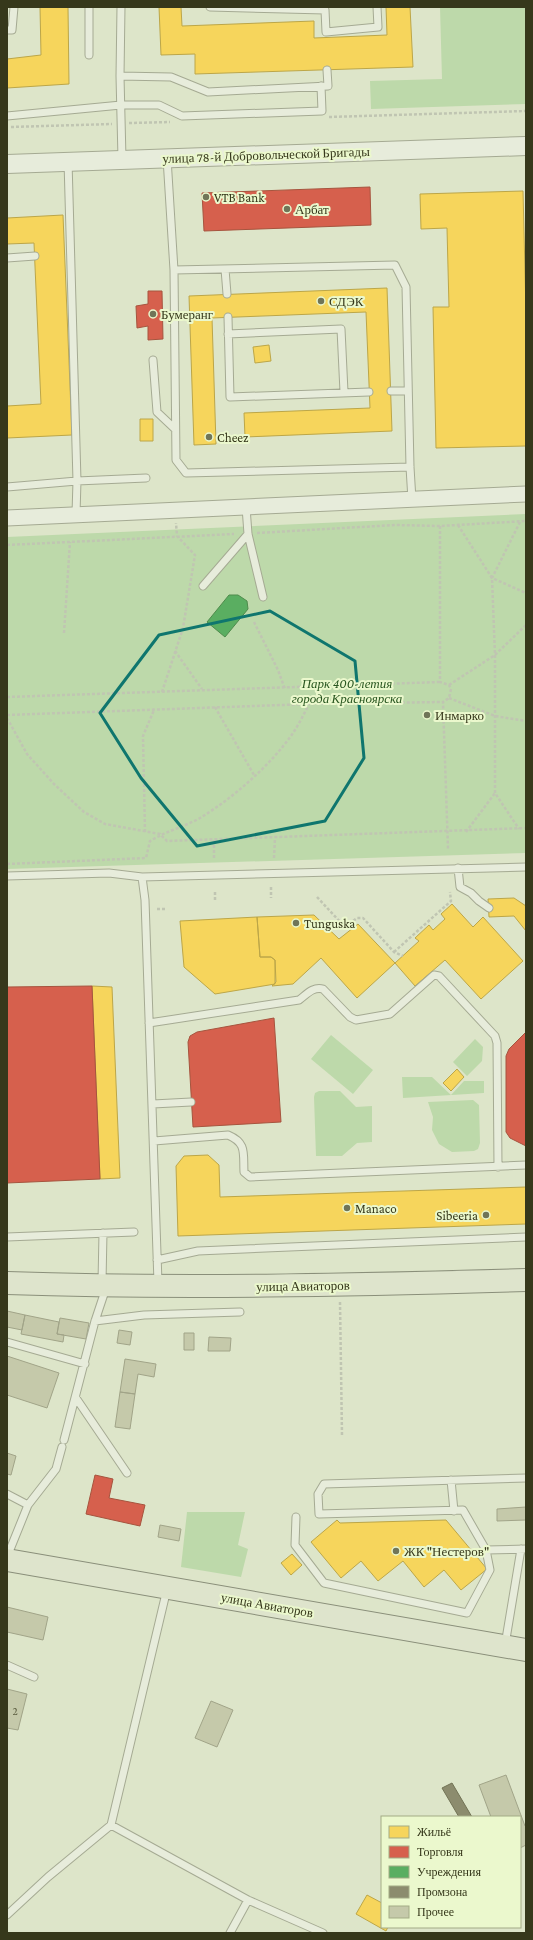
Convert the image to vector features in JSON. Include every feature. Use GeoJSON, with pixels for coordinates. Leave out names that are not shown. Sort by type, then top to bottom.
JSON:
{"type":"FeatureCollection","features":[{"type":"Feature","properties":{"kind":"main road","name":"улица Авиаторов"},"geometry":{"type":"LineString","coordinates":[[7,1283],[104,1287],[339,1286],[526,1280]]}},
{"type":"Feature","properties":{"kind":"main road","name":"улица Авиаторов"},"geometry":{"type":"LineString","coordinates":[[7,1558],[516,1649]]}},
{"type":"Feature","properties":{"kind":"street","name":"улица 78-й Добровольческой Бригады"},"geometry":{"type":"LineString","coordinates":[[7,164],[526,146]]}},
{"type":"Feature","properties":{"kind":"street"},"geometry":{"type":"LineString","coordinates":[[7,518],[526,494]]}},
{"type":"Feature","properties":{"kind":"lane"},"geometry":{"type":"LineString","coordinates":[[7,30],[12,30],[14,7]]}},
{"type":"Feature","properties":{"kind":"lane"},"geometry":{"type":"LineString","coordinates":[[89,7],[89,55]]}},
{"type":"Feature","properties":{"kind":"lane"},"geometry":{"type":"LineString","coordinates":[[121,7],[120,76],[122,159]]}},
{"type":"Feature","properties":{"kind":"lane"},"geometry":{"type":"LineString","coordinates":[[210,7],[325,10],[325,35],[378,27],[377,7]]}},
{"type":"Feature","properties":{"kind":"lane"},"geometry":{"type":"LineString","coordinates":[[120,76],[171,77],[208,92],[328,86],[327,70]]}},
{"type":"Feature","properties":{"kind":"lane"},"geometry":{"type":"LineString","coordinates":[[7,116],[121,105],[159,105],[182,116],[322,111],[321,86]]}},
{"type":"Feature","properties":{"kind":"lane"},"geometry":{"type":"LineString","coordinates":[[167,158],[174,270],[176,460],[186,473],[410,467]]}},
{"type":"Feature","properties":{"kind":"lane"},"geometry":{"type":"LineString","coordinates":[[68,161],[68,256],[77,481],[76,514]]}},
{"type":"Feature","properties":{"kind":"lane"},"geometry":{"type":"LineString","coordinates":[[7,258],[35,256]]}},
{"type":"Feature","properties":{"kind":"lane"},"geometry":{"type":"LineString","coordinates":[[174,270],[395,265],[406,287],[412,500]]}},
{"type":"Feature","properties":{"kind":"lane"},"geometry":{"type":"LineString","coordinates":[[225,269],[227,294]]}},
{"type":"Feature","properties":{"kind":"lane"},"geometry":{"type":"LineString","coordinates":[[228,317],[230,398],[369,392]]}},
{"type":"Feature","properties":{"kind":"lane"},"geometry":{"type":"LineString","coordinates":[[228,334],[341,329],[344,392]]}},
{"type":"Feature","properties":{"kind":"lane"},"geometry":{"type":"LineString","coordinates":[[153,360],[157,412],[175,429]]}},
{"type":"Feature","properties":{"kind":"lane"},"geometry":{"type":"LineString","coordinates":[[391,391],[408,391]]}},
{"type":"Feature","properties":{"kind":"lane"},"geometry":{"type":"LineString","coordinates":[[7,487],[77,481],[146,478]]}},
{"type":"Feature","properties":{"kind":"lane"},"geometry":{"type":"LineString","coordinates":[[246,507],[248,534],[263,597]]}},
{"type":"Feature","properties":{"kind":"lane"},"geometry":{"type":"LineString","coordinates":[[203,586],[248,534]]}},
{"type":"Feature","properties":{"kind":"lane"},"geometry":{"type":"LineString","coordinates":[[7,876],[110,873],[142,877],[526,867]]}},
{"type":"Feature","properties":{"kind":"lane"},"geometry":{"type":"LineString","coordinates":[[458,868],[460,887],[471,893],[489,908]]}},
{"type":"Feature","properties":{"kind":"lane"},"geometry":{"type":"LineString","coordinates":[[142,877],[145,900],[153,1104],[158,1287]]}},
{"type":"Feature","properties":{"kind":"lane"},"geometry":{"type":"LineString","coordinates":[[149,1023],[299,1000],[314,989],[319,988],[323,989],[350,1017],[356,1020],[390,1014],[434,976],[439,976],[495,1036],[497,1043],[498,1166]]}},
{"type":"Feature","properties":{"kind":"lane"},"geometry":{"type":"LineString","coordinates":[[153,1104],[191,1102]]}},
{"type":"Feature","properties":{"kind":"lane"},"geometry":{"type":"LineString","coordinates":[[154,1141],[228,1134],[238,1139],[243,1147],[244,1172],[250,1178],[526,1165]]}},
{"type":"Feature","properties":{"kind":"lane"},"geometry":{"type":"LineString","coordinates":[[7,1236],[134,1232]]}},
{"type":"Feature","properties":{"kind":"lane"},"geometry":{"type":"LineString","coordinates":[[7,1558],[28,1505],[56,1469],[85,1364],[104,1287],[103,1233]]}},
{"type":"Feature","properties":{"kind":"lane"},"geometry":{"type":"LineString","coordinates":[[157,1260],[198,1251],[526,1237]]}},
{"type":"Feature","properties":{"kind":"lane"},"geometry":{"type":"LineString","coordinates":[[95,1321],[144,1315],[240,1312]]}},
{"type":"Feature","properties":{"kind":"lane"},"geometry":{"type":"LineString","coordinates":[[7,1342],[85,1364]]}},
{"type":"Feature","properties":{"kind":"lane"},"geometry":{"type":"LineString","coordinates":[[76,1398],[127,1473]]}},
{"type":"Feature","properties":{"kind":"lane"},"geometry":{"type":"LineString","coordinates":[[296,1517],[295,1545],[324,1582],[467,1613],[490,1570],[486,1550],[463,1510],[319,1514],[318,1494],[324,1484],[526,1478]]}},
{"type":"Feature","properties":{"kind":"lane"},"geometry":{"type":"LineString","coordinates":[[451,1480],[454,1510]]}},
{"type":"Feature","properties":{"kind":"lane"},"geometry":{"type":"LineString","coordinates":[[7,1494],[28,1505]]}},
{"type":"Feature","properties":{"kind":"lane"},"geometry":{"type":"LineString","coordinates":[[486,1550],[523,1549],[516,1649]]}},
{"type":"Feature","properties":{"kind":"lane"},"geometry":{"type":"LineString","coordinates":[[7,1915],[111,1825],[167,1587]]}},
{"type":"Feature","properties":{"kind":"lane"},"geometry":{"type":"LineString","coordinates":[[7,1665],[34,1677]]}},
{"type":"Feature","properties":{"kind":"lane"},"geometry":{"type":"LineString","coordinates":[[111,1825],[248,1900],[323,1933]]}},
{"type":"Feature","properties":{"kind":"lane"},"geometry":{"type":"LineString","coordinates":[[230,1933],[248,1900]]}},
{"type":"Feature","properties":{"kind":"path"},"geometry":{"type":"LineString","coordinates":[[162,692],[183,628],[195,555],[177,536],[176,522]]}},
{"type":"Feature","properties":{"kind":"path"},"geometry":{"type":"LineString","coordinates":[[519,829],[495,793],[495,655],[492,578],[520,522]]}},
{"type":"Feature","properties":{"kind":"path"},"geometry":{"type":"LineString","coordinates":[[7,546],[395,525],[440,526],[526,522]]}},
{"type":"Feature","properties":{"kind":"path"},"geometry":{"type":"LineString","coordinates":[[458,525],[492,578],[526,593]]}},
{"type":"Feature","properties":{"kind":"path"},"geometry":{"type":"LineString","coordinates":[[440,526],[440,682]]}},
{"type":"Feature","properties":{"kind":"path"},"geometry":{"type":"LineString","coordinates":[[64,633],[70,542]]}},
{"type":"Feature","properties":{"kind":"path"},"geometry":{"type":"LineString","coordinates":[[254,622],[278,670],[284,689]]}},
{"type":"Feature","properties":{"kind":"path"},"geometry":{"type":"LineString","coordinates":[[449,685],[495,655],[526,625]]}},
{"type":"Feature","properties":{"kind":"path"},"geometry":{"type":"LineString","coordinates":[[175,650],[202,689]]}},
{"type":"Feature","properties":{"kind":"path"},"geometry":{"type":"LineString","coordinates":[[7,697],[162,692],[202,689],[284,689],[440,682],[449,685]]}},
{"type":"Feature","properties":{"kind":"path"},"geometry":{"type":"LineString","coordinates":[[7,715],[310,704],[443,702],[449,698],[451,689],[449,685]]}},
{"type":"Feature","properties":{"kind":"path"},"geometry":{"type":"LineString","coordinates":[[449,698],[495,716],[526,721]]}},
{"type":"Feature","properties":{"kind":"path"},"geometry":{"type":"LineString","coordinates":[[443,702],[448,849]]}},
{"type":"Feature","properties":{"kind":"path"},"geometry":{"type":"LineString","coordinates":[[7,864],[146,858],[150,841],[160,834],[199,818],[225,800],[254,775],[274,756],[292,734],[310,704]]}},
{"type":"Feature","properties":{"kind":"path"},"geometry":{"type":"LineString","coordinates":[[215,707],[254,775]]}},
{"type":"Feature","properties":{"kind":"path"},"geometry":{"type":"LineString","coordinates":[[145,832],[143,736],[154,710]]}},
{"type":"Feature","properties":{"kind":"path"},"geometry":{"type":"LineString","coordinates":[[7,718],[27,754],[54,784],[84,812],[105,824],[160,834],[167,841],[466,832],[526,828]]}},
{"type":"Feature","properties":{"kind":"path"},"geometry":{"type":"LineString","coordinates":[[466,832],[495,793]]}},
{"type":"Feature","properties":{"kind":"path"},"geometry":{"type":"LineString","coordinates":[[274,858],[275,838]]}},
{"type":"Feature","properties":{"kind":"path"},"geometry":{"type":"LineString","coordinates":[[214,840],[214,859]]}},
{"type":"Feature","properties":{"kind":"path"},"geometry":{"type":"LineString","coordinates":[[271,888],[271,898]]}},
{"type":"Feature","properties":{"kind":"path"},"geometry":{"type":"LineString","coordinates":[[215,892],[215,902]]}},
{"type":"Feature","properties":{"kind":"path"},"geometry":{"type":"LineString","coordinates":[[394,952],[451,901],[450,892]]}},
{"type":"Feature","properties":{"kind":"path"},"geometry":{"type":"LineString","coordinates":[[316,897],[343,925],[348,925],[357,918],[363,918],[394,952],[403,956]]}},
{"type":"Feature","properties":{"kind":"path"},"geometry":{"type":"LineString","coordinates":[[158,910],[166,909]]}},
{"type":"Feature","properties":{"kind":"path"},"geometry":{"type":"LineString","coordinates":[[339,1286],[342,1435]]}},
{"type":"Feature","properties":{"kind":"highlighted area"},"geometry":{"type":"Polygon","coordinates":[[[270,611],[355,661],[364,758],[325,821],[197,846],[141,778],[100,713],[159,635],[270,611]]]}},
{"type":"Feature","properties":{"kind":"green space"},"geometry":{"type":"Polygon","coordinates":[[[440,7],[526,7],[526,104],[371,109],[370,81],[442,79],[440,7]]]}},
{"type":"Feature","properties":{"kind":"green space","name":"Парк 400-летия города Красноярска"},"geometry":{"type":"Polygon","coordinates":[[[526,514],[526,853],[7,869],[7,537],[526,514]]]}},
{"type":"Feature","properties":{"kind":"green space"},"geometry":{"type":"Polygon","coordinates":[[[331,1035],[373,1070],[353,1094],[311,1059],[331,1035]]]}},
{"type":"Feature","properties":{"kind":"green space"},"geometry":{"type":"Polygon","coordinates":[[[475,1039],[483,1047],[482,1061],[467,1076],[453,1062],[475,1039]]]}},
{"type":"Feature","properties":{"kind":"green space"},"geometry":{"type":"Polygon","coordinates":[[[402,1077],[432,1077],[451,1095],[464,1081],[484,1081],[484,1093],[403,1098],[402,1077]]]}},
{"type":"Feature","properties":{"kind":"green space"},"geometry":{"type":"Polygon","coordinates":[[[319,1091],[340,1091],[356,1107],[372,1106],[372,1142],[357,1143],[342,1156],[316,1156],[314,1097],[315,1093],[319,1091]]]}},
{"type":"Feature","properties":{"kind":"green space"},"geometry":{"type":"Polygon","coordinates":[[[473,1100],[479,1105],[480,1143],[478,1149],[474,1151],[452,1152],[439,1144],[432,1130],[433,1117],[428,1102],[473,1100]]]}},
{"type":"Feature","properties":{"kind":"green space"},"geometry":{"type":"Polygon","coordinates":[[[187,1512],[245,1512],[238,1545],[248,1549],[241,1577],[181,1567],[187,1512]]]}},
{"type":"Feature","properties":{"kind":"building: Жильё"},"geometry":{"type":"Polygon","coordinates":[[[40,7],[68,7],[69,84],[7,88],[7,59],[41,55],[40,7]]]}},
{"type":"Feature","properties":{"kind":"building: Жильё"},"geometry":{"type":"Polygon","coordinates":[[[159,7],[181,7],[182,26],[314,21],[314,38],[387,35],[386,7],[410,7],[413,67],[195,74],[195,54],[161,55],[159,7]]]}},
{"type":"Feature","properties":{"kind":"building: Жильё"},"geometry":{"type":"Polygon","coordinates":[[[523,191],[526,312],[526,446],[436,448],[433,307],[449,307],[447,228],[421,229],[420,194],[523,191]]]}},
{"type":"Feature","properties":{"kind":"building: Жильё"},"geometry":{"type":"Polygon","coordinates":[[[63,215],[72,435],[7,438],[7,406],[41,404],[34,243],[7,244],[7,218],[63,215]]]}},
{"type":"Feature","properties":{"kind":"building: Жильё"},"geometry":{"type":"Polygon","coordinates":[[[387,288],[392,431],[245,437],[244,413],[370,408],[366,312],[212,318],[216,444],[194,445],[189,296],[387,288]]]}},
{"type":"Feature","properties":{"kind":"building: Жильё"},"geometry":{"type":"Polygon","coordinates":[[[269,345],[271,361],[255,363],[253,347],[269,345]]]}},
{"type":"Feature","properties":{"kind":"building: Жильё"},"geometry":{"type":"Polygon","coordinates":[[[140,419],[153,419],[153,441],[140,441],[140,419]]]}},
{"type":"Feature","properties":{"kind":"building: Жильё"},"geometry":{"type":"Polygon","coordinates":[[[514,898],[526,906],[526,931],[514,916],[489,917],[488,899],[514,898]]]}},
{"type":"Feature","properties":{"kind":"building: Жильё"},"geometry":{"type":"Polygon","coordinates":[[[452,904],[473,927],[483,917],[523,961],[481,999],[445,960],[415,986],[395,963],[419,941],[415,938],[429,925],[433,930],[445,919],[441,914],[452,904]]]}},
{"type":"Feature","properties":{"kind":"building: Жильё"},"geometry":{"type":"Polygon","coordinates":[[[314,915],[339,939],[358,924],[395,963],[357,998],[321,958],[293,984],[272,986],[276,982],[275,960],[271,957],[260,957],[257,917],[314,915]]]}},
{"type":"Feature","properties":{"kind":"building: Жильё"},"geometry":{"type":"Polygon","coordinates":[[[257,917],[260,957],[271,957],[275,960],[275,984],[215,994],[184,967],[180,921],[257,917]]]}},
{"type":"Feature","properties":{"kind":"building: Жильё"},"geometry":{"type":"Polygon","coordinates":[[[92,986],[112,987],[120,1178],[100,1179],[92,986]]]}},
{"type":"Feature","properties":{"kind":"building: Жильё"},"geometry":{"type":"Polygon","coordinates":[[[457,1069],[464,1077],[451,1091],[443,1083],[457,1069]]]}},
{"type":"Feature","properties":{"kind":"building: Жильё"},"geometry":{"type":"Polygon","coordinates":[[[208,1155],[219,1165],[220,1197],[526,1187],[526,1224],[178,1236],[176,1166],[184,1156],[208,1155]]]}},
{"type":"Feature","properties":{"kind":"building: Жильё","name":"ЖК \"Нестеров\""},"geometry":{"type":"Polygon","coordinates":[[[337,1520],[340,1523],[446,1520],[487,1569],[461,1590],[444,1570],[424,1587],[403,1561],[378,1581],[361,1561],[341,1578],[311,1542],[337,1520]]]}},
{"type":"Feature","properties":{"kind":"building: Жильё"},"geometry":{"type":"Polygon","coordinates":[[[292,1554],[302,1565],[291,1575],[281,1563],[292,1554]]]}},
{"type":"Feature","properties":{"kind":"building: Жильё"},"geometry":{"type":"Polygon","coordinates":[[[367,1895],[381,1902],[381,1928],[388,1928],[386,1931],[356,1914],[367,1895]]]}},
{"type":"Feature","properties":{"kind":"building: Торговля","name":"Арбат"},"geometry":{"type":"Polygon","coordinates":[[[370,187],[371,225],[204,231],[202,193],[370,187]]]}},
{"type":"Feature","properties":{"kind":"building: Торговля"},"geometry":{"type":"Polygon","coordinates":[[[148,291],[162,291],[163,339],[148,340],[148,326],[137,328],[136,306],[148,304],[148,291]]]}},
{"type":"Feature","properties":{"kind":"building: Торговля"},"geometry":{"type":"Polygon","coordinates":[[[92,986],[100,1179],[7,1183],[7,987],[92,986]]]}},
{"type":"Feature","properties":{"kind":"building: Торговля"},"geometry":{"type":"Polygon","coordinates":[[[274,1018],[281,1122],[193,1127],[188,1042],[190,1036],[197,1032],[274,1018]]]}},
{"type":"Feature","properties":{"kind":"building: Торговля"},"geometry":{"type":"Polygon","coordinates":[[[526,1032],[526,1146],[510,1138],[506,1132],[506,1056],[509,1049],[526,1032]]]}},
{"type":"Feature","properties":{"kind":"building: Торговля"},"geometry":{"type":"Polygon","coordinates":[[[95,1475],[113,1479],[109,1498],[145,1505],[140,1526],[86,1514],[95,1475]]]}},
{"type":"Feature","properties":{"kind":"building: Учреждения"},"geometry":{"type":"Polygon","coordinates":[[[229,595],[238,595],[247,601],[248,609],[225,637],[207,622],[229,595]]]}},
{"type":"Feature","properties":{"kind":"building: Промзона"},"geometry":{"type":"Polygon","coordinates":[[[452,1783],[471,1816],[458,1816],[442,1788],[452,1783]]]}},
{"type":"Feature","properties":{"kind":"building: Прочее"},"geometry":{"type":"Polygon","coordinates":[[[7,1311],[25,1315],[22,1330],[7,1327],[7,1311]]]}},
{"type":"Feature","properties":{"kind":"building: Прочее"},"geometry":{"type":"Polygon","coordinates":[[[25,1315],[59,1322],[57,1334],[64,1335],[63,1342],[21,1334],[25,1315]]]}},
{"type":"Feature","properties":{"kind":"building: Прочее"},"geometry":{"type":"Polygon","coordinates":[[[60,1318],[89,1323],[86,1339],[57,1334],[60,1318]]]}},
{"type":"Feature","properties":{"kind":"building: Прочее"},"geometry":{"type":"Polygon","coordinates":[[[119,1330],[132,1332],[130,1345],[117,1343],[119,1330]]]}},
{"type":"Feature","properties":{"kind":"building: Прочее"},"geometry":{"type":"Polygon","coordinates":[[[184,1333],[194,1333],[194,1350],[184,1350],[184,1333]]]}},
{"type":"Feature","properties":{"kind":"building: Прочее"},"geometry":{"type":"Polygon","coordinates":[[[209,1337],[231,1338],[230,1351],[208,1351],[209,1337]]]}},
{"type":"Feature","properties":{"kind":"building: Прочее"},"geometry":{"type":"Polygon","coordinates":[[[7,1356],[59,1373],[47,1408],[7,1395],[7,1356]]]}},
{"type":"Feature","properties":{"kind":"building: Прочее"},"geometry":{"type":"Polygon","coordinates":[[[125,1359],[156,1364],[154,1377],[138,1374],[135,1394],[120,1392],[125,1359]]]}},
{"type":"Feature","properties":{"kind":"building: Прочее"},"geometry":{"type":"Polygon","coordinates":[[[120,1392],[135,1394],[130,1429],[115,1427],[120,1392]]]}},
{"type":"Feature","properties":{"kind":"building: Прочее"},"geometry":{"type":"Polygon","coordinates":[[[7,1453],[16,1456],[11,1475],[7,1474],[7,1453]]]}},
{"type":"Feature","properties":{"kind":"building: Прочее"},"geometry":{"type":"Polygon","coordinates":[[[526,1507],[526,1520],[497,1521],[497,1509],[526,1507]]]}},
{"type":"Feature","properties":{"kind":"building: Прочее"},"geometry":{"type":"Polygon","coordinates":[[[160,1525],[181,1529],[179,1541],[158,1537],[160,1525]]]}},
{"type":"Feature","properties":{"kind":"building: Прочее"},"geometry":{"type":"Polygon","coordinates":[[[7,1607],[48,1617],[43,1640],[7,1632],[7,1607]]]}},
{"type":"Feature","properties":{"kind":"building: Прочее"},"geometry":{"type":"Polygon","coordinates":[[[7,1689],[27,1694],[18,1730],[7,1728],[7,1689]]]}},
{"type":"Feature","properties":{"kind":"building: Прочее"},"geometry":{"type":"Polygon","coordinates":[[[211,1701],[233,1710],[217,1747],[195,1738],[211,1701]]]}},
{"type":"Feature","properties":{"kind":"building: Прочее"},"geometry":{"type":"Polygon","coordinates":[[[506,1775],[525,1826],[526,1825],[526,1845],[521,1848],[521,1816],[491,1816],[479,1785],[506,1775]]]}},
{"type":"Feature","properties":{"kind":"place","name":"VTB Bank"},"geometry":{"type":"Point","coordinates":[206,197]}},
{"type":"Feature","properties":{"kind":"place","name":"Арбат"},"geometry":{"type":"Point","coordinates":[287,209]}},
{"type":"Feature","properties":{"kind":"place","name":"СДЭК"},"geometry":{"type":"Point","coordinates":[321,301]}},
{"type":"Feature","properties":{"kind":"place","name":"Бумеранг"},"geometry":{"type":"Point","coordinates":[153,314]}},
{"type":"Feature","properties":{"kind":"place","name":"Cheez"},"geometry":{"type":"Point","coordinates":[209,437]}},
{"type":"Feature","properties":{"kind":"place","name":"Инмарко"},"geometry":{"type":"Point","coordinates":[427,715]}},
{"type":"Feature","properties":{"kind":"place","name":"Tunguska"},"geometry":{"type":"Point","coordinates":[296,923]}},
{"type":"Feature","properties":{"kind":"place","name":"Manaco"},"geometry":{"type":"Point","coordinates":[347,1208]}},
{"type":"Feature","properties":{"kind":"place","name":"Sibeeria"},"geometry":{"type":"Point","coordinates":[486,1215]}},
{"type":"Feature","properties":{"kind":"place","name":"ЖК \"Нестеров\""},"geometry":{"type":"Point","coordinates":[396,1551]}}]}
